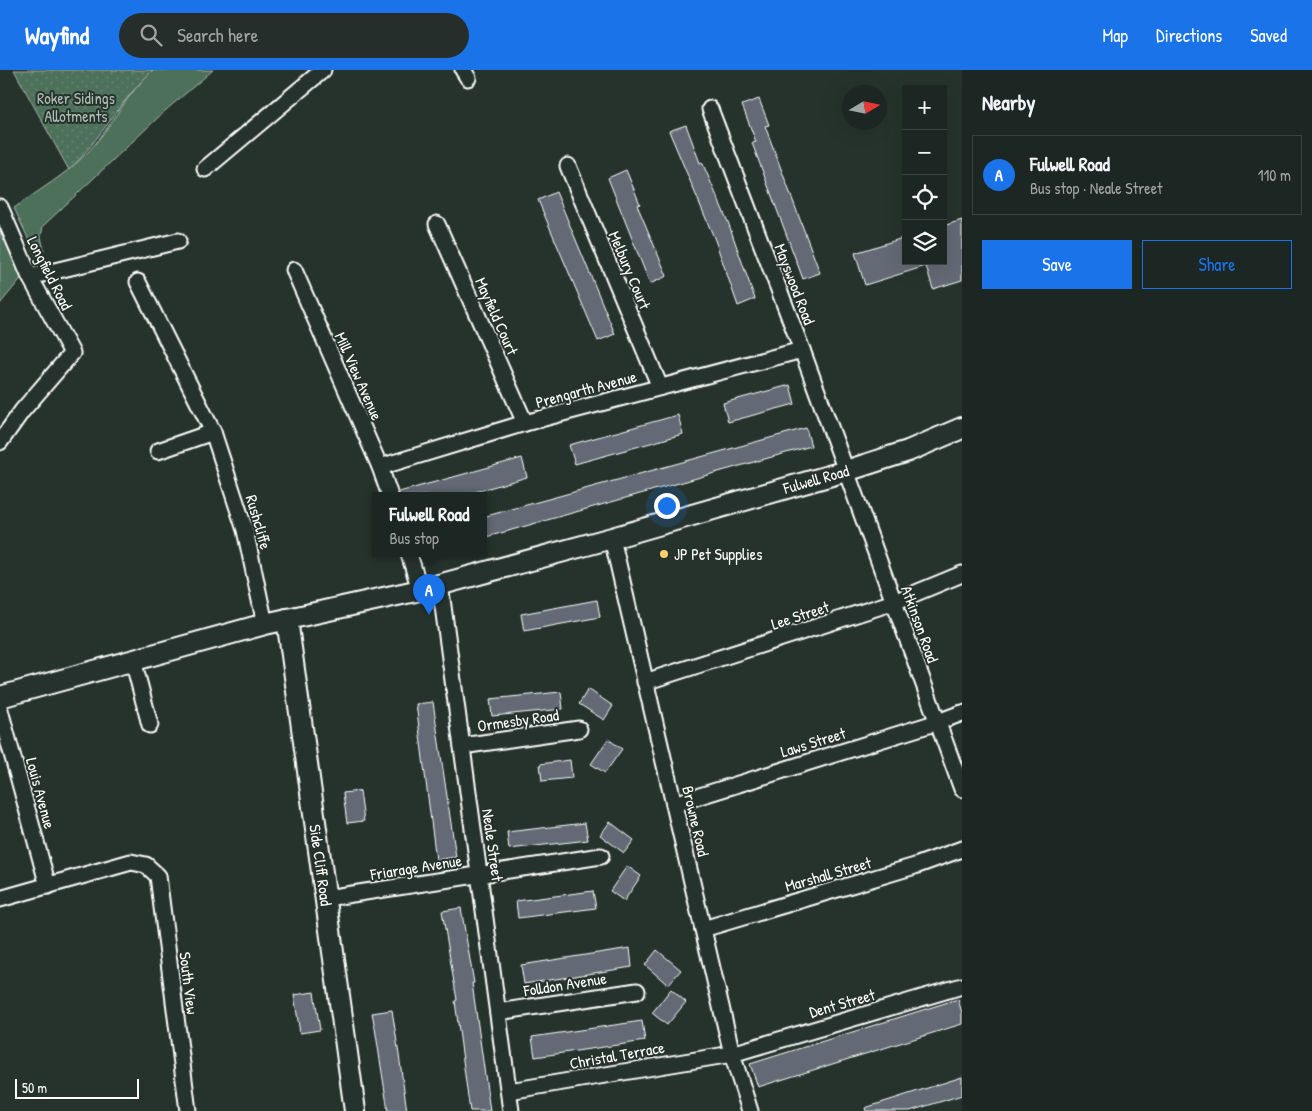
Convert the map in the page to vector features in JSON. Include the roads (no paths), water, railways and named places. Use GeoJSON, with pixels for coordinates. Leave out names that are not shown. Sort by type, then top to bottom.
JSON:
{"type":"FeatureCollection","features":[{"type":"Feature","properties":{"kind":"street"},"geometry":{"type":"LineString","coordinates":[[205,169],[323,70]]}},
{"type":"Feature","properties":{"kind":"street","name":"Mayswood Road"},"geometry":{"type":"LineString","coordinates":[[710,109],[846,471]]}},
{"type":"Feature","properties":{"kind":"street","name":"Melbury Court"},"geometry":{"type":"LineString","coordinates":[[568,166],[660,387]]}},
{"type":"Feature","properties":{"kind":"street","name":"Longfield Road"},"geometry":{"type":"LineString","coordinates":[[0,207],[30,277],[72,353],[22,411],[0,442]]}},
{"type":"Feature","properties":{"kind":"street","name":"Mayfield Court"},"geometry":{"type":"LineString","coordinates":[[437,224],[525,423]]}},
{"type":"Feature","properties":{"kind":"street"},"geometry":{"type":"LineString","coordinates":[[30,277],[159,238],[178,241]]}},
{"type":"Feature","properties":{"kind":"street","name":"Mill View Avenue"},"geometry":{"type":"LineString","coordinates":[[294,270],[380,467],[389,492]]}},
{"type":"Feature","properties":{"kind":"street","name":"Rushcliffe"},"geometry":{"type":"LineString","coordinates":[[138,282],[212,432],[245,530],[266,624]]}},
{"type":"Feature","properties":{"kind":"street","name":"Prengarth Avenue"},"geometry":{"type":"LineString","coordinates":[[380,467],[525,423],[802,350]]}},
{"type":"Feature","properties":{"kind":"street","name":"Fulwell Road"},"geometry":{"type":"LineString","coordinates":[[0,697],[287,618],[420,590],[612,538],[908,452],[962,428]]}},
{"type":"Feature","properties":{"kind":"street"},"geometry":{"type":"LineString","coordinates":[[158,451],[212,432]]}},
{"type":"Feature","properties":{"kind":"street","name":"Atkinson Road"},"geometry":{"type":"LineString","coordinates":[[846,471],[962,789]]}},
{"type":"Feature","properties":{"kind":"street","name":"Browne Road"},"geometry":{"type":"LineString","coordinates":[[612,538],[732,1054],[750,1111]]}},
{"type":"Feature","properties":{"kind":"street"},"geometry":{"type":"LineString","coordinates":[[410,557],[420,590]]}},
{"type":"Feature","properties":{"kind":"street","name":"Lee Street"},"geometry":{"type":"LineString","coordinates":[[645,682],[894,602],[962,574]]}},
{"type":"Feature","properties":{"kind":"street","name":"Neale Street"},"geometry":{"type":"LineString","coordinates":[[440,584],[512,1111]]}},
{"type":"Feature","properties":{"kind":"street","name":"Side Cliff Road"},"geometry":{"type":"LineString","coordinates":[[287,618],[355,1111]]}},
{"type":"Feature","properties":{"kind":"street"},"geometry":{"type":"LineString","coordinates":[[133,660],[150,726]]}},
{"type":"Feature","properties":{"kind":"street","name":"Louis Avenue"},"geometry":{"type":"LineString","coordinates":[[0,710],[48,886]]}},
{"type":"Feature","properties":{"kind":"street","name":"Laws Street"},"geometry":{"type":"LineString","coordinates":[[674,804],[962,713]]}},
{"type":"Feature","properties":{"kind":"street","name":"Ormesby Road"},"geometry":{"type":"LineString","coordinates":[[462,746],[579,729]]}},
{"type":"Feature","properties":{"kind":"street","name":"Marshall Street"},"geometry":{"type":"LineString","coordinates":[[703,929],[915,866],[962,849]]}},
{"type":"Feature","properties":{"kind":"street","name":"Friarage Avenue"},"geometry":{"type":"LineString","coordinates":[[326,898],[601,856]]}},
{"type":"Feature","properties":{"kind":"street","name":"South View"},"geometry":{"type":"LineString","coordinates":[[48,886],[130,862],[146,865],[158,876],[188,1111]]}},
{"type":"Feature","properties":{"kind":"street"},"geometry":{"type":"LineString","coordinates":[[0,899],[48,886]]}},
{"type":"Feature","properties":{"kind":"street","name":"Dent Street"},"geometry":{"type":"LineString","coordinates":[[732,1054],[962,986]]}},
{"type":"Feature","properties":{"kind":"street","name":"Folldon Avenue"},"geometry":{"type":"LineString","coordinates":[[498,1012],[637,991]]}},
{"type":"Feature","properties":{"kind":"street","name":"Christal Terrace"},"geometry":{"type":"LineString","coordinates":[[509,1091],[732,1054]]}},
{"type":"Feature","properties":{"kind":"place","name":"JP Pet Supplies"},"geometry":{"type":"Point","coordinates":[664,554]}},
{"type":"Feature","properties":{"kind":"place","name":"Fulwell Road"},"geometry":{"type":"Point","coordinates":[429,615]}},
{"type":"Feature","properties":{"kind":"park label","name":"Roker Sidings Allotments"},"geometry":{"type":"Point","coordinates":[76,107]}}]}
